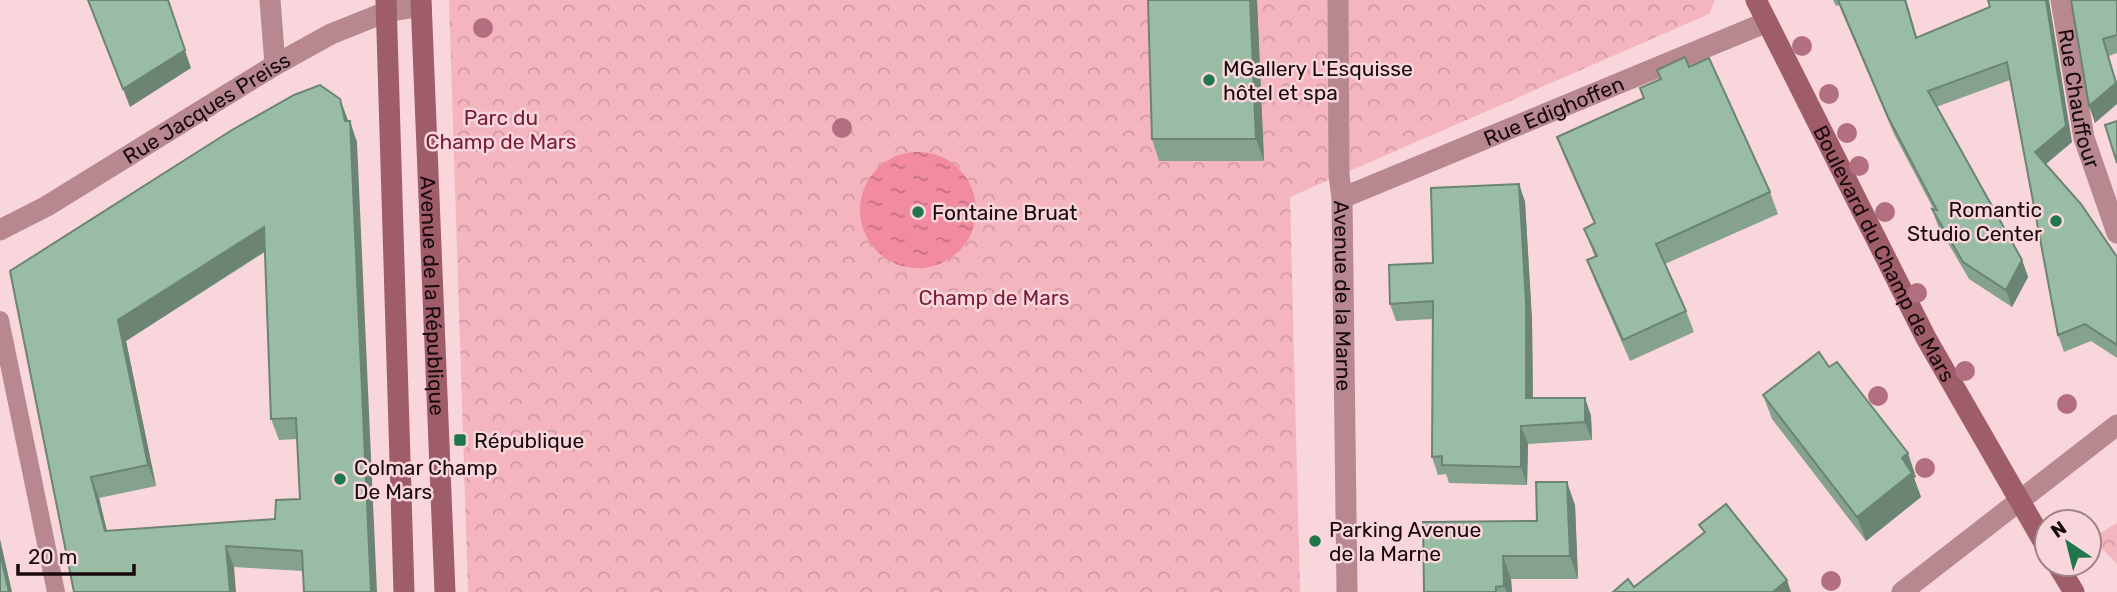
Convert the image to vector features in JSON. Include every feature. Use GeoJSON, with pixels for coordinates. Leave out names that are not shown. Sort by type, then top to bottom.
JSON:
{"type":"FeatureCollection","features":[{"type":"Feature","properties":{"kind":"main road","name":"Boulevard du Champ de Mars"},"geometry":{"type":"LineString","coordinates":[[1756,0],[1926,338],[2033,526]]}},
{"type":"Feature","properties":{"kind":"main road","name":"Avenue de la République"},"geometry":{"type":"LineString","coordinates":[[421,3],[445,592]]}},
{"type":"Feature","properties":{"kind":"main road","name":"Avenue de la République"},"geometry":{"type":"LineString","coordinates":[[386,6],[404,592]]}},
{"type":"Feature","properties":{"kind":"street"},"geometry":{"type":"LineString","coordinates":[[270,0],[275,65]]}},
{"type":"Feature","properties":{"kind":"street","name":"Avenue de la Marne"},"geometry":{"type":"LineString","coordinates":[[1338,0],[1347,592]]}},
{"type":"Feature","properties":{"kind":"street","name":"Rue Chauffour"},"geometry":{"type":"LineString","coordinates":[[2061,0],[2084,138],[2117,233]]}},
{"type":"Feature","properties":{"kind":"street","name":"Rue Jacques Preiss"},"geometry":{"type":"LineString","coordinates":[[0,230],[47,206],[275,65],[331,34],[386,6],[421,3]]}},
{"type":"Feature","properties":{"kind":"street","name":"Rue Edighoffen"},"geometry":{"type":"LineString","coordinates":[[1342,198],[1767,22]]}},
{"type":"Feature","properties":{"kind":"street"},"geometry":{"type":"LineString","coordinates":[[1902,592],[2117,425]]}},
{"type":"Feature","properties":{"kind":"lane"},"geometry":{"type":"LineString","coordinates":[[0,320],[56,592]]}},
{"type":"Feature","properties":{"kind":"green space","name":"Champ de Mars"},"geometry":{"type":"Polygon","coordinates":[[[449,0],[1715,0],[1709,14],[1290,197],[1300,592],[468,592],[449,0]]]}},
{"type":"Feature","properties":{"kind":"green space"},"geometry":{"type":"Polygon","coordinates":[[[2117,523],[2117,564],[2103,549],[2103,531],[2117,523]]]}},
{"type":"Feature","properties":{"kind":"water","name":"Fontaine Bruat"},"geometry":{"type":"Polygon","coordinates":[[[918,152],[940,157],[959,169],[971,188],[976,210],[971,232],[959,251],[940,263],[918,268],[896,263],[877,251],[865,232],[860,210],[865,188],[877,169],[896,157],[918,152]]]}},
{"type":"Feature","properties":{"kind":"building"},"geometry":{"type":"Polygon","coordinates":[[[88,0],[168,0],[185,50],[123,89],[88,0]]]}},
{"type":"Feature","properties":{"kind":"building","name":"MGallery L'Esquisse hôtel et spa"},"geometry":{"type":"Polygon","coordinates":[[[1148,0],[1250,0],[1256,139],[1152,139],[1148,0]]]}},
{"type":"Feature","properties":{"kind":"building"},"geometry":{"type":"Polygon","coordinates":[[[1838,0],[1905,0],[1916,38],[1990,7],[1988,0],[2046,0],[2066,126],[2035,152],[2081,204],[2117,257],[2117,345],[2085,324],[2058,335],[2007,62],[1928,91],[2022,260],[2006,290],[1963,262],[1932,209],[1937,210],[1888,117],[1838,0]]]}},
{"type":"Feature","properties":{"kind":"building"},"geometry":{"type":"Polygon","coordinates":[[[2071,0],[2117,0],[2117,35],[2103,39],[2116,83],[2089,106],[2071,0]]]}},
{"type":"Feature","properties":{"kind":"building"},"geometry":{"type":"Polygon","coordinates":[[[1685,57],[1689,67],[1709,58],[1770,192],[1656,244],[1686,311],[1623,340],[1587,260],[1597,256],[1584,229],[1595,223],[1557,137],[1644,98],[1640,88],[1661,79],[1657,70],[1685,57]]]}},
{"type":"Feature","properties":{"kind":"building"},"geometry":{"type":"Polygon","coordinates":[[[320,85],[340,99],[345,121],[350,121],[371,592],[304,592],[302,551],[226,546],[230,592],[74,592],[10,271],[232,130],[294,95],[320,85]],[[264,227],[118,320],[148,465],[91,477],[105,531],[275,519],[276,500],[300,499],[296,418],[271,419],[264,227]]]}},
{"type":"Feature","properties":{"kind":"building"},"geometry":{"type":"Polygon","coordinates":[[[2117,121],[2117,163],[2105,125],[2117,121]]]}},
{"type":"Feature","properties":{"kind":"building"},"geometry":{"type":"Polygon","coordinates":[[[1519,184],[1526,302],[1526,398],[1585,398],[1585,422],[1521,426],[1521,467],[1442,465],[1442,456],[1432,457],[1433,301],[1390,304],[1389,265],[1433,263],[1431,188],[1519,184]]]}},
{"type":"Feature","properties":{"kind":"building"},"geometry":{"type":"Polygon","coordinates":[[[1819,352],[1829,367],[1837,362],[1908,453],[1902,458],[1912,473],[1857,517],[1763,395],[1819,352]]]}},
{"type":"Feature","properties":{"kind":"building"},"geometry":{"type":"Polygon","coordinates":[[[1536,482],[1567,482],[1570,556],[1503,556],[1504,586],[1496,587],[1496,592],[1424,592],[1423,522],[1537,521],[1536,482]]]}},
{"type":"Feature","properties":{"kind":"building"},"geometry":{"type":"Polygon","coordinates":[[[1726,504],[1787,580],[1773,592],[1613,592],[1628,579],[1634,587],[1705,532],[1699,525],[1726,504]]]}},
{"type":"Feature","properties":{"kind":"building"},"geometry":{"type":"Polygon","coordinates":[[[0,553],[9,592],[0,592],[0,553]]]}},
{"type":"Feature","properties":{"kind":"place","name":"MGallery L'Esquisse hôtel et spa"},"geometry":{"type":"Point","coordinates":[1209,80]}},
{"type":"Feature","properties":{"kind":"place","name":"Fontaine Bruat"},"geometry":{"type":"Point","coordinates":[918,212]}},
{"type":"Feature","properties":{"kind":"place","name":"Romantic Studio Center"},"geometry":{"type":"Point","coordinates":[2056,221]}},
{"type":"Feature","properties":{"kind":"place","name":"République"},"geometry":{"type":"Point","coordinates":[460,440]}},
{"type":"Feature","properties":{"kind":"place","name":"Colmar Champ De Mars"},"geometry":{"type":"Point","coordinates":[340,479]}},
{"type":"Feature","properties":{"kind":"place","name":"Parking Avenue de la Marne"},"geometry":{"type":"Point","coordinates":[1315,541]}},
{"type":"Feature","properties":{"kind":"park label","name":"Parc du Champ de Mars"},"geometry":{"type":"Point","coordinates":[501,129]}}]}
